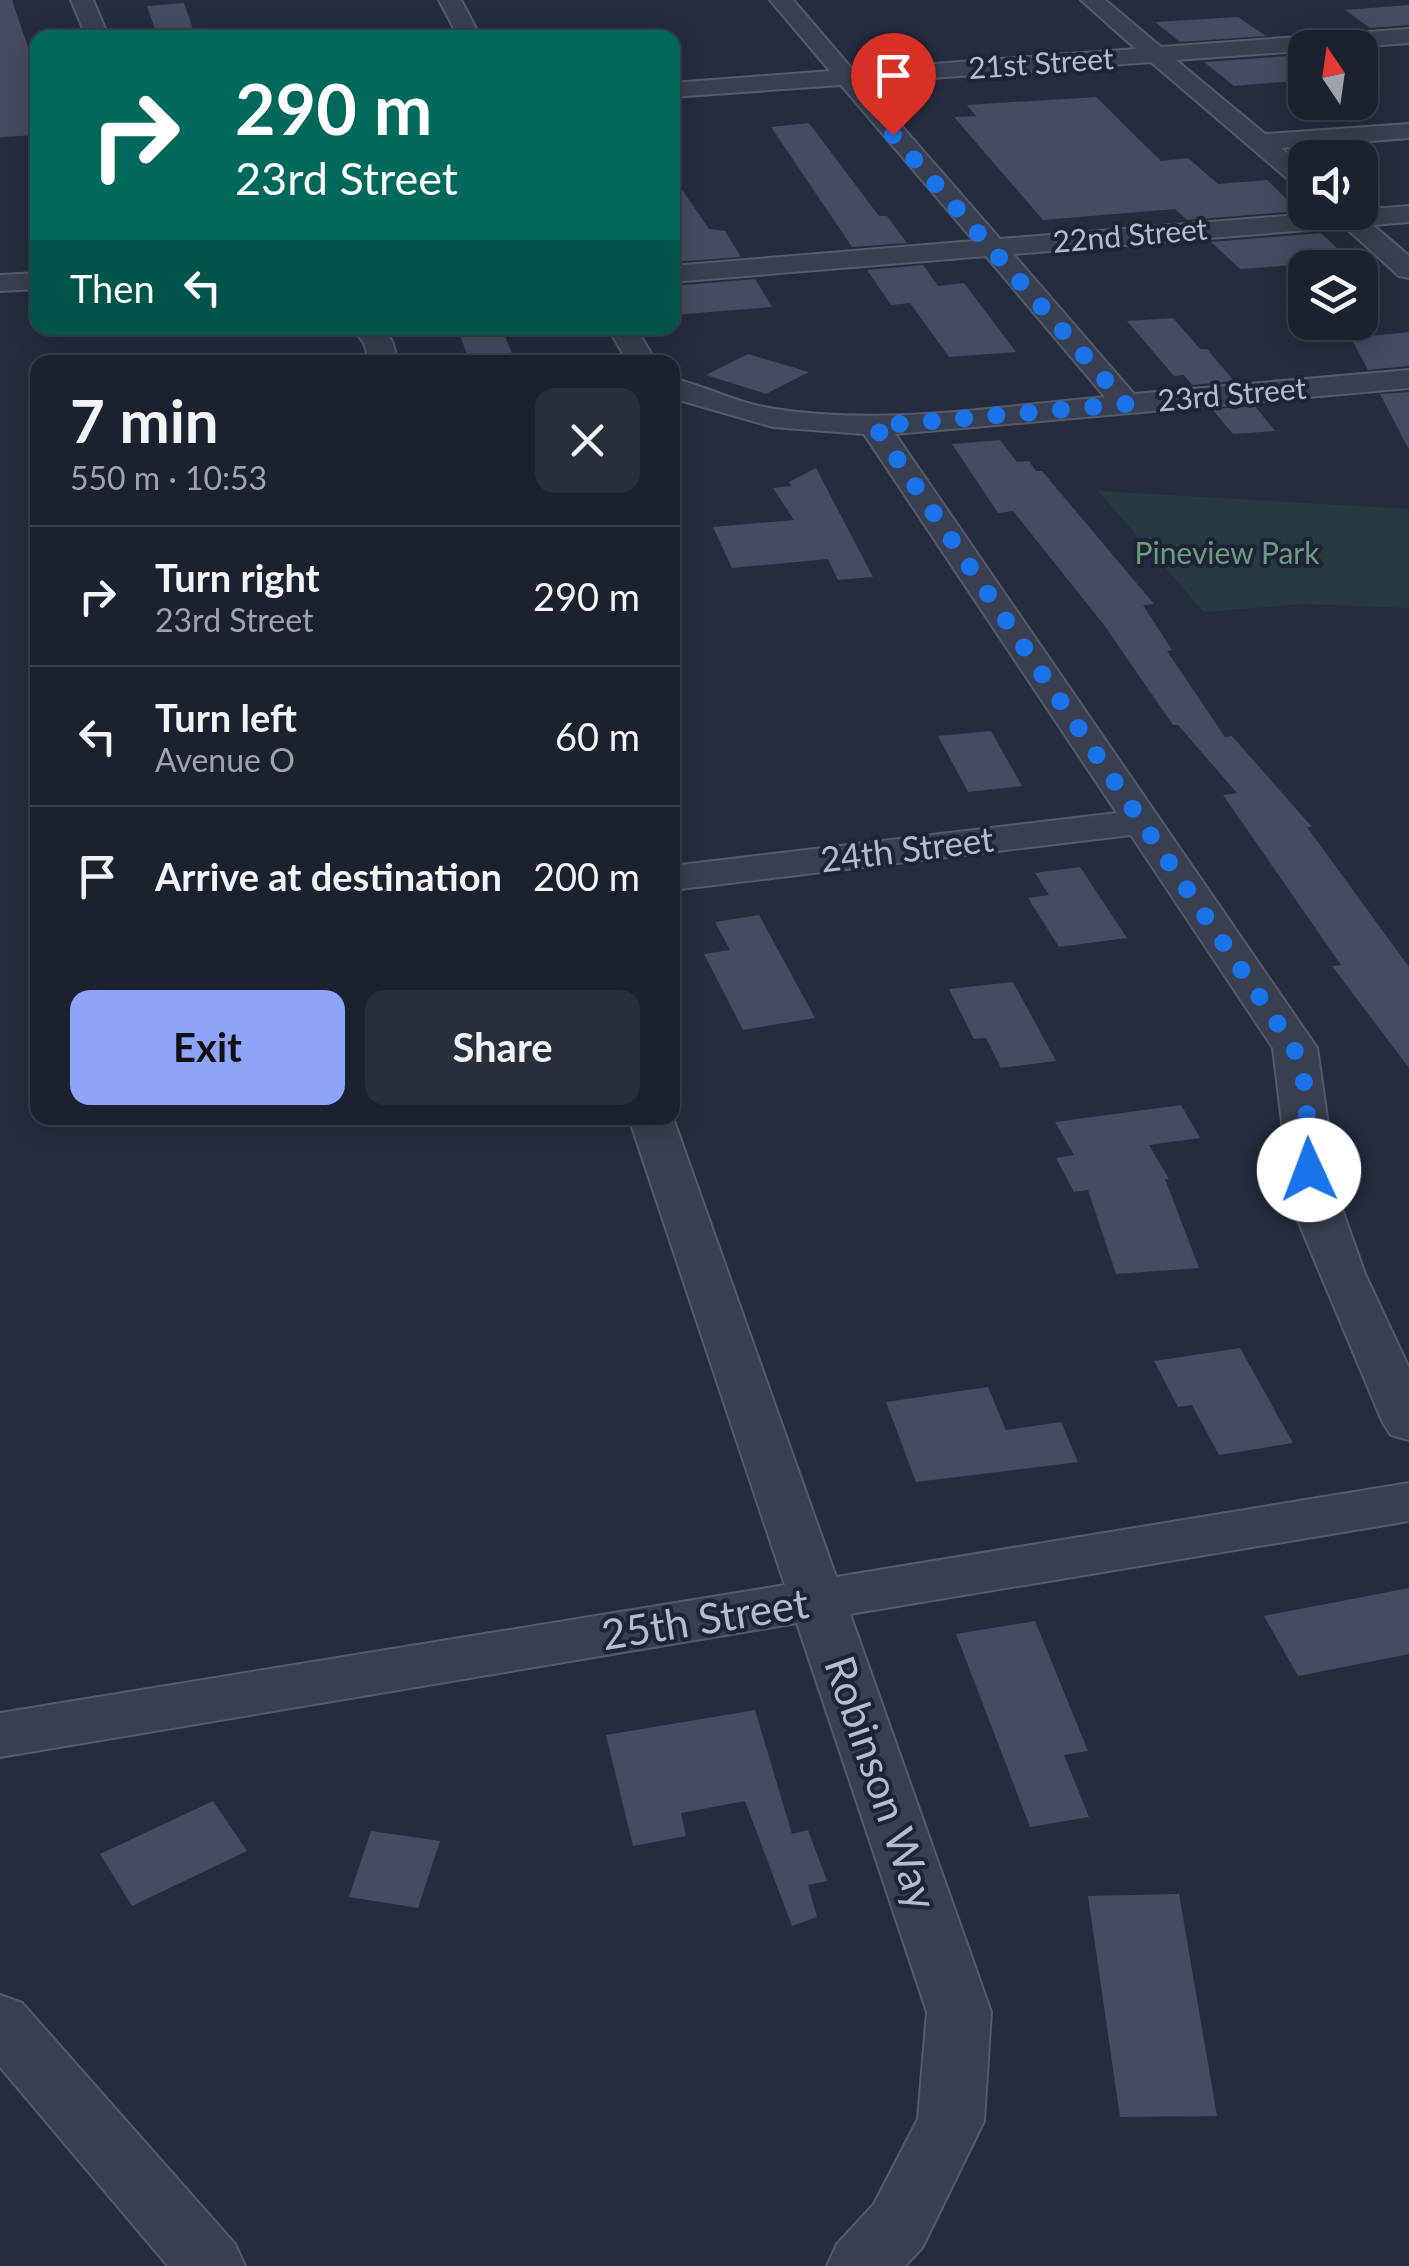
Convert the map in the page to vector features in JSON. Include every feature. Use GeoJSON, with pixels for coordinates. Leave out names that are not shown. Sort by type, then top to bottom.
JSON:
{"type":"FeatureCollection","features":[{"type":"Feature","properties":{"kind":"street"},"geometry":{"type":"LineString","coordinates":[[82,0],[95,30]]}},
{"type":"Feature","properties":{"kind":"street"},"geometry":{"type":"LineString","coordinates":[[450,0],[466,30]]}},
{"type":"Feature","properties":{"kind":"street"},"geometry":{"type":"LineString","coordinates":[[781,0],[1126,404]]}},
{"type":"Feature","properties":{"kind":"street"},"geometry":{"type":"LineString","coordinates":[[1092,0],[1288,167]]}},
{"type":"Feature","properties":{"kind":"street","name":"21st Street"},"geometry":{"type":"LineString","coordinates":[[680,89],[1409,36]]}},
{"type":"Feature","properties":{"kind":"street"},"geometry":{"type":"LineString","coordinates":[[1258,142],[1409,131]]}},
{"type":"Feature","properties":{"kind":"street","name":"22nd Street"},"geometry":{"type":"LineString","coordinates":[[1378,215],[1409,214]]}},
{"type":"Feature","properties":{"kind":"street","name":"22nd Street"},"geometry":{"type":"LineString","coordinates":[[680,273],[1288,221]]}},
{"type":"Feature","properties":{"kind":"street"},"geometry":{"type":"LineString","coordinates":[[1363,230],[1409,270]]}},
{"type":"Feature","properties":{"kind":"street"},"geometry":{"type":"LineString","coordinates":[[0,283],[30,281]]}},
{"type":"Feature","properties":{"kind":"street","name":"23rd Street"},"geometry":{"type":"LineString","coordinates":[[680,391],[705,402],[778,420],[875,426],[1409,379]]}},
{"type":"Feature","properties":{"kind":"street"},"geometry":{"type":"LineString","coordinates":[[875,426],[1294,1048],[1306,1089],[1309,1170],[1321,1223],[1409,1423]]}},
{"type":"Feature","properties":{"kind":"street","name":"24th Street"},"geometry":{"type":"LineString","coordinates":[[680,877],[1142,822]]}},
{"type":"Feature","properties":{"kind":"street","name":"Robinson Way"},"geometry":{"type":"LineString","coordinates":[[653,1125],[959,2012],[951,2120],[898,2226],[860,2266]]}},
{"type":"Feature","properties":{"kind":"street","name":"25th Street"},"geometry":{"type":"LineString","coordinates":[[0,1735],[1409,1502]]}},
{"type":"Feature","properties":{"kind":"street"},"geometry":{"type":"LineString","coordinates":[[0,2022],[211,2266]]}},
{"type":"Feature","properties":{"kind":"green space","name":"Pineview Park"},"geometry":{"type":"Polygon","coordinates":[[[1098,491],[1409,509],[1409,608],[1304,604],[1204,612],[1098,491]]]}},
{"type":"Feature","properties":{"kind":"building"},"geometry":{"type":"Polygon","coordinates":[[[0,0],[12,0],[30,53],[30,135],[0,137],[0,0]]]}},
{"type":"Feature","properties":{"kind":"building"},"geometry":{"type":"Polygon","coordinates":[[[184,3],[193,30],[155,30],[147,6],[184,3]]]}},
{"type":"Feature","properties":{"kind":"building"},"geometry":{"type":"Polygon","coordinates":[[[1409,5],[1409,25],[1370,28],[1345,10],[1409,5]]]}},
{"type":"Feature","properties":{"kind":"building"},"geometry":{"type":"Polygon","coordinates":[[[1238,17],[1266,36],[1180,42],[1155,22],[1238,17]]]}},
{"type":"Feature","properties":{"kind":"building"},"geometry":{"type":"Polygon","coordinates":[[[1288,56],[1288,81],[1234,86],[1204,62],[1288,56]]]}},
{"type":"Feature","properties":{"kind":"building"},"geometry":{"type":"Polygon","coordinates":[[[1096,97],[1161,161],[1188,158],[1218,184],[1267,180],[1288,200],[1288,212],[1187,220],[1175,209],[1043,220],[954,117],[976,116],[967,105],[1096,97]]]}},
{"type":"Feature","properties":{"kind":"building"},"geometry":{"type":"Polygon","coordinates":[[[809,123],[879,216],[887,216],[907,243],[852,247],[771,127],[809,123]]]}},
{"type":"Feature","properties":{"kind":"building"},"geometry":{"type":"Polygon","coordinates":[[[680,187],[709,229],[725,231],[741,257],[680,261],[680,187]]]}},
{"type":"Feature","properties":{"kind":"building"},"geometry":{"type":"Polygon","coordinates":[[[1321,233],[1339,250],[1288,250],[1288,266],[1240,269],[1211,242],[1321,233]]]}},
{"type":"Feature","properties":{"kind":"building"},"geometry":{"type":"Polygon","coordinates":[[[923,265],[938,286],[964,283],[1016,352],[949,357],[910,303],[891,305],[867,270],[923,265]]]}},
{"type":"Feature","properties":{"kind":"building"},"geometry":{"type":"Polygon","coordinates":[[[755,279],[772,307],[680,314],[680,285],[755,279]]]}},
{"type":"Feature","properties":{"kind":"building"},"geometry":{"type":"Polygon","coordinates":[[[1173,318],[1234,381],[1192,385],[1184,375],[1174,376],[1127,321],[1173,318]]]}},
{"type":"Feature","properties":{"kind":"building"},"geometry":{"type":"Polygon","coordinates":[[[1409,332],[1409,366],[1368,370],[1352,340],[1378,340],[1378,335],[1409,332]]]}},
{"type":"Feature","properties":{"kind":"building"},"geometry":{"type":"Polygon","coordinates":[[[460,335],[505,335],[512,355],[467,355],[460,335]]]}},
{"type":"Feature","properties":{"kind":"building"},"geometry":{"type":"Polygon","coordinates":[[[748,354],[809,372],[766,394],[706,375],[748,354]]]}},
{"type":"Feature","properties":{"kind":"building"},"geometry":{"type":"Polygon","coordinates":[[[1409,392],[1409,450],[1380,394],[1409,392]]]}},
{"type":"Feature","properties":{"kind":"building"},"geometry":{"type":"Polygon","coordinates":[[[1255,406],[1275,431],[1233,434],[1212,409],[1255,406]]]}},
{"type":"Feature","properties":{"kind":"building"},"geometry":{"type":"Polygon","coordinates":[[[1000,440],[1017,462],[1029,461],[1036,471],[1042,471],[1154,604],[1143,605],[1172,650],[1167,651],[1225,737],[1232,736],[1312,827],[1307,827],[1409,967],[1409,1068],[1332,966],[1341,965],[1223,795],[1237,793],[1178,725],[1173,725],[1104,625],[1013,511],[998,513],[952,444],[1000,440]]]}},
{"type":"Feature","properties":{"kind":"building"},"geometry":{"type":"Polygon","coordinates":[[[816,468],[873,577],[838,580],[828,559],[732,568],[713,527],[794,520],[773,488],[791,486],[789,482],[816,468]]]}},
{"type":"Feature","properties":{"kind":"building"},"geometry":{"type":"Polygon","coordinates":[[[991,731],[1022,786],[968,792],[938,736],[991,731]]]}},
{"type":"Feature","properties":{"kind":"building"},"geometry":{"type":"Polygon","coordinates":[[[1080,867],[1127,938],[1059,947],[1028,898],[1049,895],[1035,873],[1080,867]]]}},
{"type":"Feature","properties":{"kind":"building"},"geometry":{"type":"Polygon","coordinates":[[[759,915],[815,1018],[743,1030],[704,954],[730,950],[715,922],[759,915]]]}},
{"type":"Feature","properties":{"kind":"building"},"geometry":{"type":"Polygon","coordinates":[[[1013,982],[1056,1061],[1001,1068],[986,1038],[974,1039],[949,989],[1013,982]]]}},
{"type":"Feature","properties":{"kind":"building"},"geometry":{"type":"Polygon","coordinates":[[[1181,1105],[1200,1138],[1149,1145],[1169,1179],[1165,1179],[1199,1268],[1116,1274],[1088,1190],[1074,1192],[1056,1158],[1074,1155],[1055,1122],[1181,1105]]]}},
{"type":"Feature","properties":{"kind":"building"},"geometry":{"type":"Polygon","coordinates":[[[1240,1348],[1293,1443],[1219,1455],[1192,1405],[1178,1407],[1154,1361],[1240,1348]]]}},
{"type":"Feature","properties":{"kind":"building"},"geometry":{"type":"Polygon","coordinates":[[[988,1387],[1006,1430],[1061,1422],[1078,1462],[916,1482],[886,1402],[988,1387]]]}},
{"type":"Feature","properties":{"kind":"building"},"geometry":{"type":"Polygon","coordinates":[[[1409,1588],[1409,1654],[1298,1676],[1264,1616],[1409,1588]]]}},
{"type":"Feature","properties":{"kind":"building"},"geometry":{"type":"Polygon","coordinates":[[[1035,1621],[1088,1751],[1064,1755],[1089,1817],[1030,1827],[956,1634],[1035,1621]]]}},
{"type":"Feature","properties":{"kind":"building"},"geometry":{"type":"Polygon","coordinates":[[[755,1710],[792,1834],[808,1830],[827,1881],[808,1885],[817,1917],[792,1926],[745,1801],[681,1813],[686,1836],[633,1846],[606,1735],[755,1710]]]}},
{"type":"Feature","properties":{"kind":"building"},"geometry":{"type":"Polygon","coordinates":[[[213,1801],[247,1851],[132,1906],[100,1854],[213,1801]]]}},
{"type":"Feature","properties":{"kind":"building"},"geometry":{"type":"Polygon","coordinates":[[[371,1831],[440,1841],[418,1908],[349,1897],[371,1831]]]}},
{"type":"Feature","properties":{"kind":"building"},"geometry":{"type":"Polygon","coordinates":[[[1179,1894],[1217,2116],[1120,2117],[1088,1896],[1179,1894]]]}},
{"type":"Feature","properties":{"kind":"route"},"geometry":{"type":"LineString","coordinates":[[893,135],[1126,404],[875,426],[1294,1048],[1306,1089],[1309,1170]]}}]}
